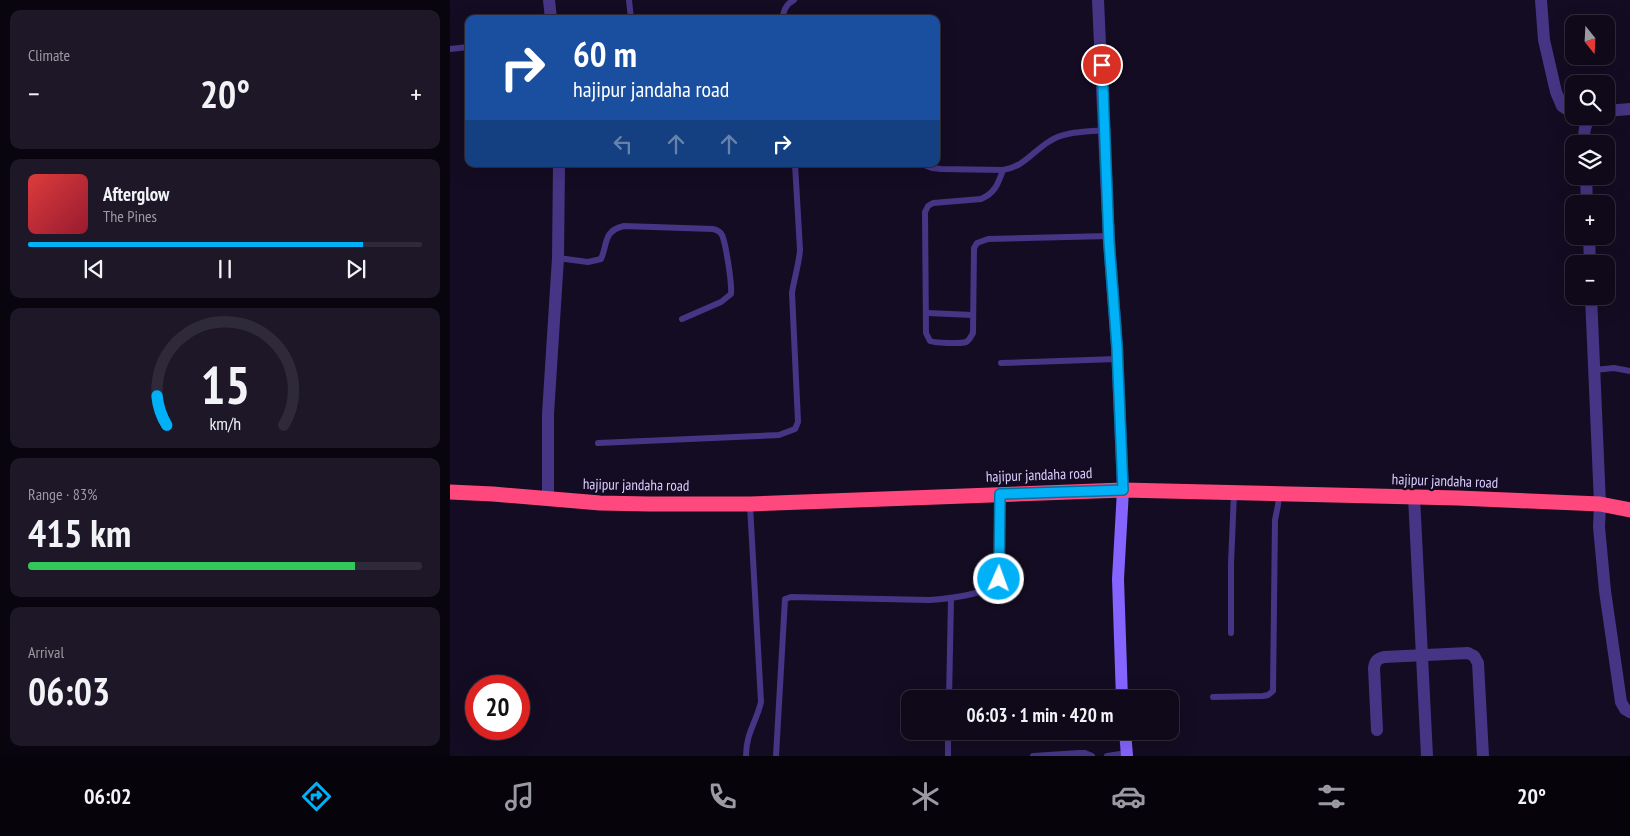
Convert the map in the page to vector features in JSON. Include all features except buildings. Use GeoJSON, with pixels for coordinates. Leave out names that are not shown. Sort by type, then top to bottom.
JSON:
{"type":"FeatureCollection","features":[{"type":"Feature","properties":{"kind":"highway","name":"hajipur jandaha road"},"geometry":{"type":"LineString","coordinates":[[450,492],[629,504],[750,504],[1123,490],[1458,498],[1600,504],[1630,510]]}},
{"type":"Feature","properties":{"kind":"street"},"geometry":{"type":"LineString","coordinates":[[549,0],[550,15]]}},
{"type":"Feature","properties":{"kind":"street"},"geometry":{"type":"LineString","coordinates":[[1098,0],[1109,236],[1118,359],[1123,490],[1118,579],[1122,690]]}},
{"type":"Feature","properties":{"kind":"street"},"geometry":{"type":"LineString","coordinates":[[1541,0],[1544,40],[1556,92],[1562,106],[1565,108]]}},
{"type":"Feature","properties":{"kind":"street"},"geometry":{"type":"LineString","coordinates":[[1615,110],[1630,109]]}},
{"type":"Feature","properties":{"kind":"street"},"geometry":{"type":"LineString","coordinates":[[548,499],[548,414],[558,258],[559,167]]}},
{"type":"Feature","properties":{"kind":"street"},"geometry":{"type":"LineString","coordinates":[[1591,305],[1600,504],[1599,527],[1609,619],[1621,702],[1625,709],[1630,712]]}},
{"type":"Feature","properties":{"kind":"street"},"geometry":{"type":"LineString","coordinates":[[1414,498],[1427,756]]}},
{"type":"Feature","properties":{"kind":"street"},"geometry":{"type":"LineString","coordinates":[[1377,730],[1375,662],[1384,656],[1468,653],[1474,656],[1478,663],[1483,756]]}},
{"type":"Feature","properties":{"kind":"street"},"geometry":{"type":"LineString","coordinates":[[1126,740],[1127,755]]}},
{"type":"Feature","properties":{"kind":"lane"},"geometry":{"type":"LineString","coordinates":[[629,0],[631,15]]}},
{"type":"Feature","properties":{"kind":"lane"},"geometry":{"type":"LineString","coordinates":[[783,15],[784,9],[794,0]]}},
{"type":"Feature","properties":{"kind":"lane"},"geometry":{"type":"LineString","coordinates":[[450,49],[465,47]]}},
{"type":"Feature","properties":{"kind":"lane"},"geometry":{"type":"LineString","coordinates":[[930,167],[941,169],[1013,169],[1059,136],[1105,130]]}},
{"type":"Feature","properties":{"kind":"lane"},"geometry":{"type":"LineString","coordinates":[[598,443],[779,435],[795,429],[798,422],[792,293],[800,258],[795,167]]}},
{"type":"Feature","properties":{"kind":"lane"},"geometry":{"type":"LineString","coordinates":[[1004,170],[994,192],[988,196],[981,199],[933,203],[928,206],[925,212],[927,338],[934,342],[965,342],[970,339],[973,332],[974,248],[977,243],[988,239],[1109,236]]}},
{"type":"Feature","properties":{"kind":"lane"},"geometry":{"type":"LineString","coordinates":[[558,258],[588,262],[601,258],[609,233],[614,228],[624,226],[713,229],[719,231],[724,244],[731,294],[721,302],[682,318]]}},
{"type":"Feature","properties":{"kind":"lane"},"geometry":{"type":"LineString","coordinates":[[927,313],[973,315]]}},
{"type":"Feature","properties":{"kind":"lane"},"geometry":{"type":"LineString","coordinates":[[1001,363],[1118,359]]}},
{"type":"Feature","properties":{"kind":"lane"},"geometry":{"type":"LineString","coordinates":[[1594,370],[1614,368],[1630,371]]}},
{"type":"Feature","properties":{"kind":"lane"},"geometry":{"type":"LineString","coordinates":[[1231,633],[1234,492]]}},
{"type":"Feature","properties":{"kind":"lane"},"geometry":{"type":"LineString","coordinates":[[1213,697],[1263,696],[1271,694],[1273,691],[1274,520],[1279,493]]}},
{"type":"Feature","properties":{"kind":"lane"},"geometry":{"type":"LineString","coordinates":[[776,756],[785,599],[791,597],[951,599],[978,592],[994,585],[999,579],[1000,494]]}},
{"type":"Feature","properties":{"kind":"lane"},"geometry":{"type":"LineString","coordinates":[[746,756],[746,742],[761,702],[750,504]]}},
{"type":"Feature","properties":{"kind":"lane"},"geometry":{"type":"LineString","coordinates":[[949,690],[951,599]]}},
{"type":"Feature","properties":{"kind":"lane"},"geometry":{"type":"LineString","coordinates":[[948,740],[948,756]]}},
{"type":"Feature","properties":{"kind":"lane"},"geometry":{"type":"LineString","coordinates":[[1033,756],[1079,753],[1092,756]]}},
{"type":"Feature","properties":{"kind":"lane"},"geometry":{"type":"LineString","coordinates":[[1107,756],[1127,755]]}},
{"type":"Feature","properties":{"kind":"route"},"geometry":{"type":"LineString","coordinates":[[999,579],[1000,494],[1123,490],[1117,347],[1109,242],[1102,65]]}}]}
